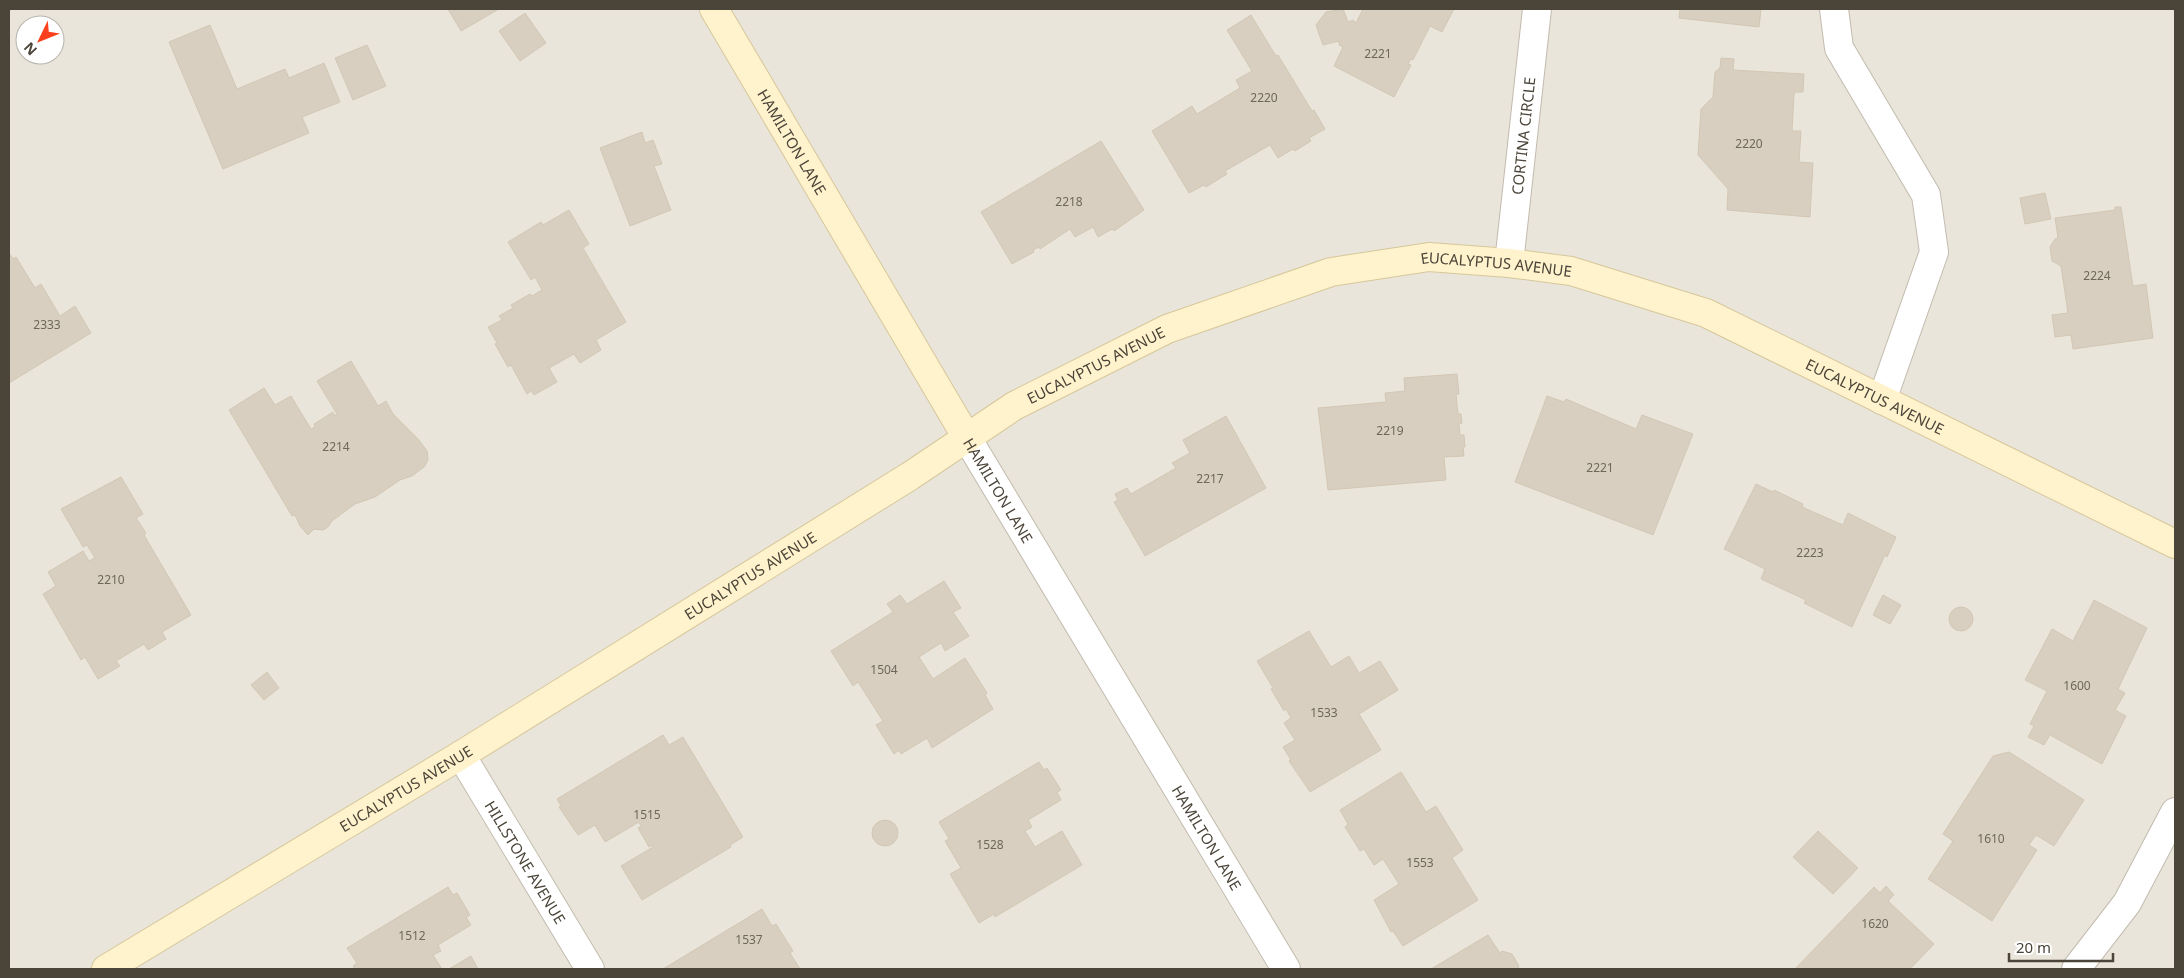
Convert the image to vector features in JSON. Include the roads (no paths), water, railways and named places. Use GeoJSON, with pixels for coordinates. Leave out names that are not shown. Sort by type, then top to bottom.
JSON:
{"type":"FeatureCollection","features":[{"type":"Feature","properties":{"kind":"street","name":"HAMILTON LANE"},"geometry":{"type":"LineString","coordinates":[[714,9],[1286,969]]}},
{"type":"Feature","properties":{"kind":"street","name":"CORTINA CIRCLE"},"geometry":{"type":"LineString","coordinates":[[1509,263],[1537,9]]}},
{"type":"Feature","properties":{"kind":"street"},"geometry":{"type":"LineString","coordinates":[[1834,9],[1839,48],[1926,195],[1934,252],[1882,400]]}},
{"type":"Feature","properties":{"kind":"street","name":"EUCALYPTUS AVENUE"},"geometry":{"type":"LineString","coordinates":[[106,969],[461,755],[910,476],[1014,406],[1167,329],[1331,272],[1429,257],[1509,263],[1571,271],[1706,313],[2175,544]]}},
{"type":"Feature","properties":{"kind":"street","name":"HILLSTONE AVENUE"},"geometry":{"type":"LineString","coordinates":[[461,755],[590,969]]}},
{"type":"Feature","properties":{"kind":"street"},"geometry":{"type":"LineString","coordinates":[[2076,969],[2127,903],[2175,812]]}}]}
